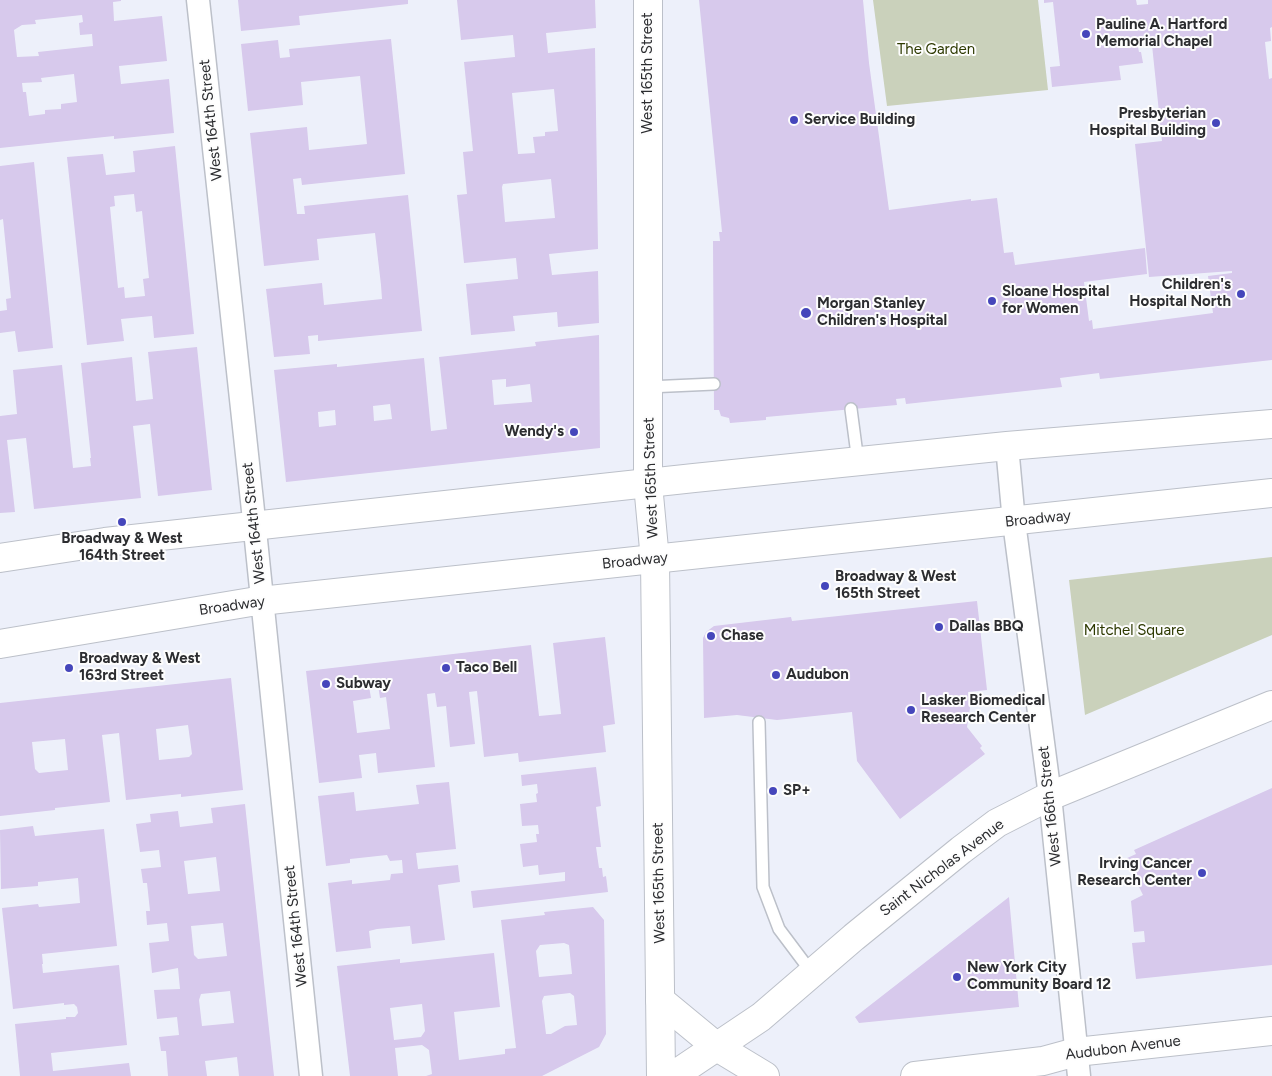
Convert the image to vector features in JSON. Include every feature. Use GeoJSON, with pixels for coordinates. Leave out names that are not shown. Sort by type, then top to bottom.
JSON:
{"type":"FeatureCollection","features":[{"type":"Feature","properties":{"kind":"main road","name":"West 165th Street"},"geometry":{"type":"LineString","coordinates":[[648,0],[648,484],[655,560],[661,1076]]}},
{"type":"Feature","properties":{"kind":"main road"},"geometry":{"type":"LineString","coordinates":[[0,558],[105,542],[1007,446],[1272,424]]}},
{"type":"Feature","properties":{"kind":"main road","name":"Broadway"},"geometry":{"type":"LineString","coordinates":[[0,644],[233,604],[1272,493]]}},
{"type":"Feature","properties":{"kind":"main road","name":"Saint Nicholas Avenue"},"geometry":{"type":"LineString","coordinates":[[673,1076],[761,1017],[854,936],[961,850],[998,823],[1050,796],[1272,705]]}},
{"type":"Feature","properties":{"kind":"main road"},"geometry":{"type":"LineString","coordinates":[[660,1000],[717,1046],[764,1076]]}},
{"type":"Feature","properties":{"kind":"main road","name":"Audubon Avenue"},"geometry":{"type":"LineString","coordinates":[[915,1076],[1043,1061],[1077,1064],[1272,1031]]}},
{"type":"Feature","properties":{"kind":"street","name":"West 164th Street"},"geometry":{"type":"LineString","coordinates":[[198,0],[255,526],[311,1076]]}},
{"type":"Feature","properties":{"kind":"street","name":"West 166th Street"},"geometry":{"type":"LineString","coordinates":[[1007,446],[1014,522],[1050,796],[1077,1064]]}},
{"type":"Feature","properties":{"kind":"lane"},"geometry":{"type":"LineString","coordinates":[[648,387],[714,384]]}},
{"type":"Feature","properties":{"kind":"lane"},"geometry":{"type":"LineString","coordinates":[[851,409],[858,462]]}},
{"type":"Feature","properties":{"kind":"lane"},"geometry":{"type":"LineString","coordinates":[[759,722],[763,887],[779,929],[812,973]]}},
{"type":"Feature","properties":{"kind":"green space","name":"The Garden"},"geometry":{"type":"Polygon","coordinates":[[[873,0],[1038,0],[1048,90],[887,106],[873,0]]]}},
{"type":"Feature","properties":{"kind":"green space","name":"Mitchel Square"},"geometry":{"type":"Polygon","coordinates":[[[1272,557],[1272,635],[1085,715],[1069,580],[1272,557]]]}},
{"type":"Feature","properties":{"kind":"building"},"geometry":{"type":"Polygon","coordinates":[[[0,0],[121,0],[113,2],[114,21],[162,16],[167,61],[119,66],[121,84],[169,79],[174,133],[114,139],[114,136],[0,148],[0,0]],[[82,15],[35,20],[36,24],[22,25],[14,30],[17,57],[39,56],[38,52],[93,46],[92,34],[80,35],[79,23],[83,22],[82,15]],[[74,74],[41,78],[42,82],[22,83],[23,92],[26,92],[29,116],[45,114],[45,110],[61,109],[61,104],[77,102],[74,74]]]}},
{"type":"Feature","properties":{"kind":"building"},"geometry":{"type":"Polygon","coordinates":[[[238,0],[408,0],[408,4],[299,16],[300,25],[241,31],[238,0]]]}},
{"type":"Feature","properties":{"kind":"building"},"geometry":{"type":"Polygon","coordinates":[[[457,0],[595,0],[596,28],[546,33],[548,53],[595,48],[598,249],[549,254],[552,275],[598,271],[599,323],[558,327],[557,312],[513,316],[515,331],[471,335],[466,284],[518,279],[516,258],[464,263],[457,195],[467,194],[463,152],[473,151],[464,62],[515,57],[513,35],[461,40],[457,0]],[[554,89],[512,93],[518,154],[535,153],[533,137],[545,136],[545,132],[558,131],[554,89]],[[551,179],[503,184],[505,222],[555,218],[551,179]]]}},
{"type":"Feature","properties":{"kind":"building"},"geometry":{"type":"Polygon","coordinates":[[[699,0],[863,0],[869,63],[889,210],[971,199],[971,201],[997,198],[1004,253],[1013,252],[1015,265],[1145,248],[1147,274],[1084,282],[1089,321],[1092,320],[1093,329],[1213,313],[1208,276],[1232,273],[1232,271],[1149,277],[1135,144],[1162,141],[1152,45],[1138,47],[1143,63],[1119,66],[1121,80],[1052,87],[1050,67],[1060,66],[1053,2],[1044,3],[1044,0],[1136,0],[1137,5],[1148,4],[1148,0],[1272,0],[1271,41],[1265,42],[1269,79],[1272,78],[1272,360],[1100,379],[1099,373],[1060,378],[1062,387],[906,404],[905,398],[896,399],[897,405],[766,417],[766,420],[730,423],[729,418],[721,416],[719,410],[714,410],[713,241],[720,241],[719,232],[722,232],[699,0]]]}},
{"type":"Feature","properties":{"kind":"building"},"geometry":{"type":"Polygon","coordinates":[[[391,39],[405,174],[302,185],[301,178],[293,179],[297,214],[305,214],[304,206],[408,195],[422,331],[318,341],[318,335],[308,336],[310,354],[274,357],[266,289],[322,283],[324,305],[382,299],[381,285],[375,233],[317,239],[319,260],[264,266],[250,133],[307,127],[309,150],[367,144],[360,76],[301,82],[303,105],[248,111],[241,44],[278,40],[280,58],[290,57],[289,49],[391,39]]]}},
{"type":"Feature","properties":{"kind":"building"},"geometry":{"type":"Polygon","coordinates":[[[175,146],[194,334],[154,338],[152,316],[121,319],[124,341],[87,345],[67,157],[103,154],[106,175],[135,172],[133,151],[175,146]],[[134,194],[114,196],[115,206],[110,207],[118,288],[124,287],[125,298],[145,296],[143,279],[149,278],[142,211],[136,212],[134,194]]]}},
{"type":"Feature","properties":{"kind":"building"},"geometry":{"type":"Polygon","coordinates":[[[34,162],[53,348],[18,352],[15,331],[0,333],[0,311],[7,310],[6,299],[11,298],[3,219],[0,220],[0,166],[34,162]]]}},
{"type":"Feature","properties":{"kind":"building"},"geometry":{"type":"Polygon","coordinates":[[[599,335],[600,448],[286,482],[274,370],[337,364],[337,367],[424,358],[431,431],[447,429],[439,357],[536,346],[535,342],[599,335]],[[506,379],[492,380],[494,405],[532,402],[530,384],[506,387],[506,379]],[[390,404],[373,406],[374,421],[392,419],[390,404]],[[335,410],[318,412],[319,427],[336,425],[335,410]]]}},
{"type":"Feature","properties":{"kind":"building"},"geometry":{"type":"Polygon","coordinates":[[[197,347],[212,490],[158,496],[150,424],[133,426],[141,498],[34,509],[26,438],[7,440],[15,512],[0,513],[0,416],[17,414],[13,370],[62,365],[73,468],[91,466],[81,363],[132,357],[136,401],[153,399],[148,352],[197,347]]]}},
{"type":"Feature","properties":{"kind":"building","name":"Lasker Biomedical Research Center"},"geometry":{"type":"Polygon","coordinates":[[[977,601],[987,690],[968,692],[970,708],[967,727],[982,746],[980,748],[985,754],[900,819],[857,761],[852,712],[777,720],[737,715],[704,718],[703,638],[706,632],[714,626],[791,617],[792,621],[977,601]]]}},
{"type":"Feature","properties":{"kind":"building"},"geometry":{"type":"Polygon","coordinates":[[[605,637],[615,724],[603,726],[606,752],[519,762],[518,753],[484,757],[477,691],[469,692],[475,744],[450,747],[446,706],[437,707],[435,693],[427,694],[435,767],[378,773],[376,753],[359,755],[362,778],[319,783],[306,671],[531,645],[539,716],[561,714],[553,643],[605,637]],[[378,685],[369,686],[371,698],[353,701],[357,733],[390,729],[386,697],[380,698],[378,685]]]}},
{"type":"Feature","properties":{"kind":"building"},"geometry":{"type":"Polygon","coordinates":[[[231,678],[243,790],[181,797],[181,794],[126,800],[119,733],[102,735],[110,802],[0,816],[0,703],[231,678]],[[188,725],[156,729],[159,760],[189,757],[192,754],[188,725]],[[65,739],[32,742],[35,769],[39,773],[68,770],[65,739]]]}},
{"type":"Feature","properties":{"kind":"building"},"geometry":{"type":"Polygon","coordinates":[[[596,767],[601,806],[596,807],[601,847],[596,847],[599,868],[602,868],[603,877],[606,876],[608,892],[473,908],[471,891],[565,881],[565,872],[539,875],[538,865],[523,867],[520,844],[537,842],[536,834],[539,834],[538,825],[522,826],[520,804],[537,802],[536,794],[538,793],[537,784],[522,786],[521,775],[596,767]]]}},
{"type":"Feature","properties":{"kind":"building"},"geometry":{"type":"Polygon","coordinates":[[[449,782],[456,849],[416,853],[418,869],[458,865],[460,882],[438,885],[445,940],[412,944],[410,926],[377,929],[369,931],[371,948],[336,952],[328,883],[352,880],[352,884],[390,880],[391,874],[403,873],[402,860],[390,861],[387,855],[350,859],[350,863],[326,866],[318,796],[354,792],[356,811],[419,804],[416,785],[449,782]]]}},
{"type":"Feature","properties":{"kind":"building","name":"Irving Cancer Research Center"},"geometry":{"type":"Polygon","coordinates":[[[1272,788],[1272,965],[1136,979],[1132,943],[1145,942],[1144,931],[1134,932],[1131,901],[1143,895],[1125,859],[1136,854],[1134,850],[1272,788]]]}},
{"type":"Feature","properties":{"kind":"building"},"geometry":{"type":"Polygon","coordinates":[[[245,804],[274,1076],[239,1076],[237,1057],[205,1061],[207,1076],[168,1076],[166,1051],[161,1051],[159,1037],[179,1035],[177,1017],[157,1019],[154,990],[180,989],[178,968],[152,973],[149,943],[169,941],[167,923],[147,925],[146,911],[150,911],[147,883],[143,883],[141,869],[161,867],[159,850],[140,852],[136,824],[151,822],[150,814],[178,811],[180,827],[213,823],[211,808],[245,804]],[[216,857],[184,861],[188,894],[220,891],[216,857]],[[223,923],[191,926],[194,955],[198,959],[227,956],[223,923]],[[230,991],[201,994],[199,1000],[202,1026],[234,1023],[230,991]]]}},
{"type":"Feature","properties":{"kind":"building"},"geometry":{"type":"Polygon","coordinates":[[[33,826],[35,836],[104,829],[117,946],[42,954],[42,964],[43,973],[119,965],[127,1045],[51,1053],[53,1071],[129,1063],[131,1076],[20,1076],[15,1024],[66,1019],[66,1017],[75,1017],[78,1013],[77,1007],[74,1004],[64,1005],[64,1003],[13,1009],[2,908],[38,904],[39,907],[80,903],[78,878],[38,882],[38,886],[1,889],[0,830],[33,826]]]}},
{"type":"Feature","properties":{"kind":"building"},"geometry":{"type":"Polygon","coordinates":[[[1009,897],[1019,1007],[859,1023],[855,1017],[1009,897]]]}},
{"type":"Feature","properties":{"kind":"building"},"geometry":{"type":"Polygon","coordinates":[[[593,907],[604,920],[606,1034],[599,1047],[542,1076],[426,1076],[432,1074],[429,1050],[422,1045],[395,1048],[398,1076],[350,1076],[337,966],[400,959],[400,963],[494,953],[500,1007],[454,1012],[459,1060],[505,1054],[505,1049],[516,1048],[501,920],[545,915],[544,912],[593,907]],[[564,943],[540,945],[536,951],[539,977],[572,974],[569,945],[564,943]],[[570,993],[544,996],[542,1001],[546,1034],[551,1034],[565,1026],[577,1025],[574,996],[570,993]],[[422,1004],[390,1008],[394,1040],[421,1037],[425,1031],[422,1004]]]}},
{"type":"Feature","properties":{"kind":"place","name":"Pauline A. Hartford Memorial Chapel"},"geometry":{"type":"Point","coordinates":[1086,34]}},
{"type":"Feature","properties":{"kind":"place","name":"Service Building"},"geometry":{"type":"Point","coordinates":[794,120]}},
{"type":"Feature","properties":{"kind":"place","name":"Presbyterian Hospital Building"},"geometry":{"type":"Point","coordinates":[1216,123]}},
{"type":"Feature","properties":{"kind":"place","name":"Children's Hospital North"},"geometry":{"type":"Point","coordinates":[1241,294]}},
{"type":"Feature","properties":{"kind":"place","name":"Sloane Hospital for Women"},"geometry":{"type":"Point","coordinates":[992,301]}},
{"type":"Feature","properties":{"kind":"place","name":"Morgan Stanley Children's Hospital"},"geometry":{"type":"Point","coordinates":[806,313]}},
{"type":"Feature","properties":{"kind":"place","name":"Wendy's"},"geometry":{"type":"Point","coordinates":[574,432]}},
{"type":"Feature","properties":{"kind":"place","name":"Broadway & West 164th Street"},"geometry":{"type":"Point","coordinates":[122,522]}},
{"type":"Feature","properties":{"kind":"place","name":"Broadway & West 165th Street"},"geometry":{"type":"Point","coordinates":[825,586]}},
{"type":"Feature","properties":{"kind":"place","name":"Dallas BBQ"},"geometry":{"type":"Point","coordinates":[939,627]}},
{"type":"Feature","properties":{"kind":"place","name":"Chase"},"geometry":{"type":"Point","coordinates":[711,636]}},
{"type":"Feature","properties":{"kind":"place","name":"Broadway & West 163rd Street"},"geometry":{"type":"Point","coordinates":[69,668]}},
{"type":"Feature","properties":{"kind":"place","name":"Taco Bell"},"geometry":{"type":"Point","coordinates":[446,668]}},
{"type":"Feature","properties":{"kind":"place","name":"Audubon"},"geometry":{"type":"Point","coordinates":[776,675]}},
{"type":"Feature","properties":{"kind":"place","name":"Subway"},"geometry":{"type":"Point","coordinates":[326,684]}},
{"type":"Feature","properties":{"kind":"place","name":"Lasker Biomedical Research Center"},"geometry":{"type":"Point","coordinates":[911,710]}},
{"type":"Feature","properties":{"kind":"place","name":"SP+"},"geometry":{"type":"Point","coordinates":[773,791]}},
{"type":"Feature","properties":{"kind":"place","name":"Irving Cancer Research Center"},"geometry":{"type":"Point","coordinates":[1202,873]}},
{"type":"Feature","properties":{"kind":"place","name":"New York City Community Board 12"},"geometry":{"type":"Point","coordinates":[957,977]}}]}
